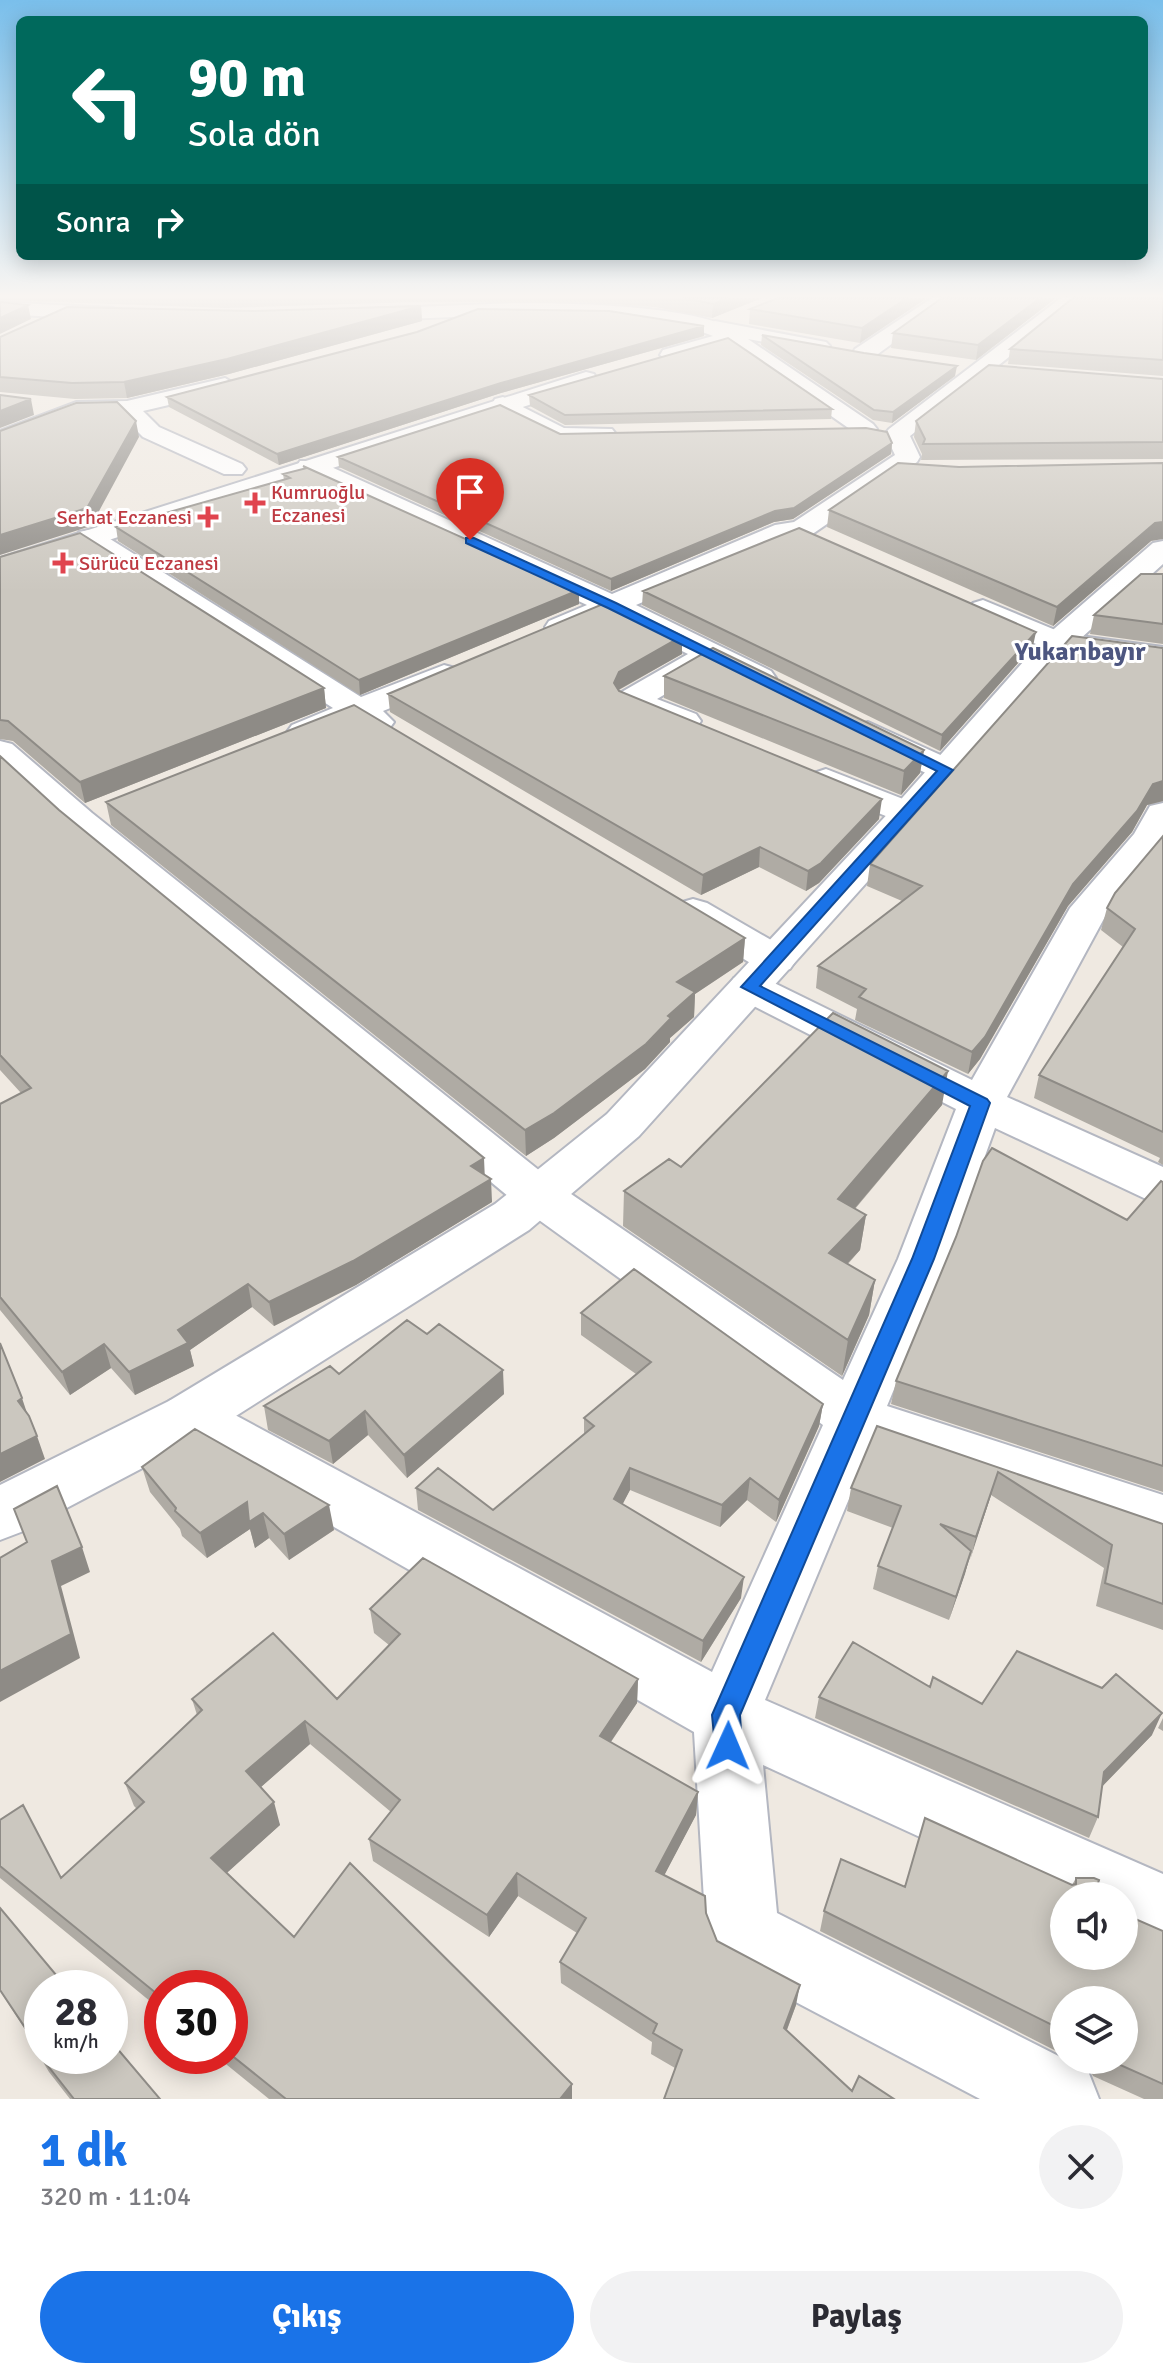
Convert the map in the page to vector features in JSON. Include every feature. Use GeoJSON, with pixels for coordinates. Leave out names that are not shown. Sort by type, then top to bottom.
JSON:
{"type":"FeatureCollection","features":[{"type":"Feature","properties":{"kind":"street"},"geometry":{"type":"LineString","coordinates":[[30,404],[76,409],[127,408],[177,396]]}},
{"type":"Feature","properties":{"kind":"street"},"geometry":{"type":"LineString","coordinates":[[0,567],[81,528],[233,469],[499,396]]}},
{"type":"Feature","properties":{"kind":"street"},"geometry":{"type":"LineString","coordinates":[[81,528],[309,466],[525,396]]}},
{"type":"Feature","properties":{"kind":"street"},"geometry":{"type":"LineString","coordinates":[[817,396],[865,429]]}},
{"type":"Feature","properties":{"kind":"street"},"geometry":{"type":"LineString","coordinates":[[820,430],[865,429],[897,434],[947,396]]}},
{"type":"Feature","properties":{"kind":"street"},"geometry":{"type":"LineString","coordinates":[[503,404],[560,435],[621,434]]}},
{"type":"Feature","properties":{"kind":"street"},"geometry":{"type":"LineString","coordinates":[[127,408],[151,432],[233,469]]}},
{"type":"Feature","properties":{"kind":"street"},"geometry":{"type":"LineString","coordinates":[[0,440],[76,409]]}},
{"type":"Feature","properties":{"kind":"street"},"geometry":{"type":"LineString","coordinates":[[527,640],[785,531],[801,529],[908,457],[897,434]]}},
{"type":"Feature","properties":{"kind":"street"},"geometry":{"type":"LineString","coordinates":[[309,466],[612,605],[780,688]]}},
{"type":"Feature","properties":{"kind":"street"},"geometry":{"type":"LineString","coordinates":[[887,469],[929,472]]}},
{"type":"Feature","properties":{"kind":"street"},"geometry":{"type":"LineString","coordinates":[[81,528],[358,711],[412,743]]}},
{"type":"Feature","properties":{"kind":"street"},"geometry":{"type":"LineString","coordinates":[[801,529],[830,542]]}},
{"type":"Feature","properties":{"kind":"street"},"geometry":{"type":"LineString","coordinates":[[0,1514],[189,1417],[512,1217],[623,1125],[908,814],[1058,642],[1145,582],[1163,549]]}},
{"type":"Feature","properties":{"kind":"street"},"geometry":{"type":"LineString","coordinates":[[958,598],[1058,642],[1163,656]]}},
{"type":"Feature","properties":{"kind":"street"},"geometry":{"type":"LineString","coordinates":[[711,654],[632,700],[719,736]]}},
{"type":"Feature","properties":{"kind":"street"},"geometry":{"type":"LineString","coordinates":[[270,745],[471,664]]}},
{"type":"Feature","properties":{"kind":"street"},"geometry":{"type":"LineString","coordinates":[[849,722],[946,770]]}},
{"type":"Feature","properties":{"kind":"street"},"geometry":{"type":"LineString","coordinates":[[0,751],[94,815],[538,1195],[855,1418],[1163,1521]]}},
{"type":"Feature","properties":{"kind":"street"},"geometry":{"type":"LineString","coordinates":[[792,766],[908,814]]}},
{"type":"Feature","properties":{"kind":"street"},"geometry":{"type":"LineString","coordinates":[[1060,2099],[742,1934],[726,1715],[923,1259],[981,1103],[1090,908],[1151,837],[1163,814]]}},
{"type":"Feature","properties":{"kind":"street"},"geometry":{"type":"LineString","coordinates":[[667,895],[762,974],[981,1103],[1163,1187]]}},
{"type":"Feature","properties":{"kind":"street"},"geometry":{"type":"LineString","coordinates":[[189,1417],[726,1715],[1163,1911]]}},
{"type":"Feature","properties":{"kind":"building"},"geometry":{"type":"Polygon","coordinates":[[[0,396],[31,399],[0,411],[0,396]]]}},
{"type":"Feature","properties":{"kind":"building"},"geometry":{"type":"Polygon","coordinates":[[[171,396],[460,396],[277,454],[167,397],[171,396]]]}},
{"type":"Feature","properties":{"kind":"building"},"geometry":{"type":"Polygon","coordinates":[[[531,396],[813,396],[832,409],[565,415],[531,396]]]}},
{"type":"Feature","properties":{"kind":"building"},"geometry":{"type":"Polygon","coordinates":[[[853,396],[915,396],[893,412],[874,410],[853,396]]]}},
{"type":"Feature","properties":{"kind":"building"},"geometry":{"type":"Polygon","coordinates":[[[949,396],[1163,396],[1163,442],[923,444],[925,439],[916,421],[949,396]]]}},
{"type":"Feature","properties":{"kind":"building"},"geometry":{"type":"Polygon","coordinates":[[[117,402],[136,421],[87,508],[0,535],[0,431],[76,403],[117,402]]]}},
{"type":"Feature","properties":{"kind":"building"},"geometry":{"type":"Polygon","coordinates":[[[500,405],[560,434],[866,428],[887,432],[892,443],[794,508],[775,511],[611,579],[338,457],[500,405]]]}},
{"type":"Feature","properties":{"kind":"building"},"geometry":{"type":"Polygon","coordinates":[[[898,463],[959,467],[1163,463],[1163,522],[1155,523],[1057,607],[829,510],[898,463]]]}},
{"type":"Feature","properties":{"kind":"building"},"geometry":{"type":"Polygon","coordinates":[[[303,466],[579,590],[359,680],[116,527],[290,478],[283,474],[307,468],[303,466]]]}},
{"type":"Feature","properties":{"kind":"building"},"geometry":{"type":"Polygon","coordinates":[[[799,528],[1036,632],[942,735],[643,591],[799,528]]]}},
{"type":"Feature","properties":{"kind":"building"},"geometry":{"type":"Polygon","coordinates":[[[80,533],[324,688],[80,782],[8,721],[0,720],[0,557],[80,533]]]}},
{"type":"Feature","properties":{"kind":"building"},"geometry":{"type":"Polygon","coordinates":[[[1141,574],[1163,574],[1163,624],[1094,615],[1141,574]]]}},
{"type":"Feature","properties":{"kind":"building"},"geometry":{"type":"Polygon","coordinates":[[[610,601],[682,636],[619,672],[614,683],[619,691],[882,799],[821,863],[808,871],[760,847],[703,875],[388,694],[610,601]]]}},
{"type":"Feature","properties":{"kind":"building"},"geometry":{"type":"Polygon","coordinates":[[[1072,636],[1163,648],[1163,781],[1153,784],[1137,811],[1073,884],[985,1037],[972,1052],[859,997],[866,989],[818,966],[922,886],[870,864],[1072,636]]]}},
{"type":"Feature","properties":{"kind":"building"},"geometry":{"type":"Polygon","coordinates":[[[713,648],[924,750],[904,771],[664,676],[713,648]]]}},
{"type":"Feature","properties":{"kind":"building"},"geometry":{"type":"Polygon","coordinates":[[[354,705],[745,938],[677,982],[695,992],[668,1016],[671,1018],[646,1044],[554,1113],[525,1130],[106,802],[354,705]]]}},
{"type":"Feature","properties":{"kind":"building"},"geometry":{"type":"Polygon","coordinates":[[[0,756],[59,810],[484,1158],[471,1166],[491,1179],[353,1261],[269,1302],[248,1284],[178,1330],[188,1343],[129,1372],[104,1344],[62,1372],[0,1297],[0,1104],[31,1088],[0,1055],[0,756]]]}},
{"type":"Feature","properties":{"kind":"building"},"geometry":{"type":"Polygon","coordinates":[[[1163,836],[1163,1132],[1039,1075],[1135,929],[1107,908],[1115,893],[1163,836]]]}},
{"type":"Feature","properties":{"kind":"building"},"geometry":{"type":"Polygon","coordinates":[[[833,1013],[948,1071],[838,1199],[866,1215],[829,1253],[875,1280],[848,1340],[624,1191],[669,1159],[681,1167],[833,1013]]]}},
{"type":"Feature","properties":{"kind":"building"},"geometry":{"type":"Polygon","coordinates":[[[992,1148],[1127,1220],[1163,1182],[1163,1466],[896,1381],[956,1237],[983,1161],[992,1148]]]}},
{"type":"Feature","properties":{"kind":"building"},"geometry":{"type":"Polygon","coordinates":[[[634,1269],[823,1404],[779,1500],[750,1478],[722,1505],[630,1468],[614,1499],[744,1577],[703,1641],[416,1488],[438,1468],[493,1510],[594,1426],[584,1418],[651,1362],[581,1313],[634,1269]]]}},
{"type":"Feature","properties":{"kind":"building"},"geometry":{"type":"Polygon","coordinates":[[[407,1320],[427,1334],[439,1324],[503,1370],[404,1455],[365,1411],[329,1441],[264,1406],[330,1366],[339,1374],[407,1320]]]}},
{"type":"Feature","properties":{"kind":"building"},"geometry":{"type":"Polygon","coordinates":[[[0,1343],[22,1398],[18,1401],[29,1416],[37,1436],[0,1454],[0,1343]]]}},
{"type":"Feature","properties":{"kind":"building"},"geometry":{"type":"Polygon","coordinates":[[[877,1426],[1163,1524],[1163,1604],[1105,1583],[1112,1545],[998,1472],[976,1537],[940,1524],[971,1551],[956,1597],[878,1566],[901,1506],[851,1488],[877,1426]]]}},
{"type":"Feature","properties":{"kind":"building"},"geometry":{"type":"Polygon","coordinates":[[[195,1429],[329,1505],[284,1534],[263,1513],[249,1522],[247,1502],[200,1533],[175,1511],[176,1508],[142,1467],[195,1429]]]}},
{"type":"Feature","properties":{"kind":"building"},"geometry":{"type":"Polygon","coordinates":[[[57,1486],[82,1547],[52,1561],[71,1634],[0,1671],[0,1558],[27,1542],[14,1509],[57,1486]]]}},
{"type":"Feature","properties":{"kind":"building"},"geometry":{"type":"Polygon","coordinates":[[[423,1558],[638,1679],[600,1736],[698,1792],[656,1871],[705,1896],[706,1913],[717,1941],[800,1985],[784,2028],[852,2091],[859,2076],[894,2099],[664,2099],[682,2050],[653,2033],[657,2024],[560,1962],[586,1918],[517,1873],[487,1915],[369,1839],[400,1800],[305,1721],[246,1771],[274,1802],[211,1858],[294,1937],[350,1863],[572,2084],[560,2099],[286,2099],[248,2068],[248,1970],[144,1970],[144,1983],[0,1866],[0,1820],[23,1805],[61,1878],[144,1802],[125,1783],[202,1710],[192,1699],[273,1633],[337,1699],[400,1634],[370,1609],[423,1558]]]}},
{"type":"Feature","properties":{"kind":"building"},"geometry":{"type":"Polygon","coordinates":[[[853,1642],[930,1687],[933,1677],[982,1704],[1017,1651],[1102,1688],[1116,1674],[1162,1713],[1104,1772],[1098,1817],[819,1697],[853,1642]]]}},
{"type":"Feature","properties":{"kind":"building"},"geometry":{"type":"Polygon","coordinates":[[[925,1818],[1065,1882],[1050,1882],[1050,1970],[1138,1970],[1138,1920],[1163,1931],[1163,2084],[1138,2073],[1138,1986],[1050,1986],[1050,2024],[824,1911],[841,1859],[905,1887],[925,1818]]]}},
{"type":"Feature","properties":{"kind":"building"},"geometry":{"type":"Polygon","coordinates":[[[1076,1878],[1094,1878],[1099,1880],[1076,1882],[1076,1878]]]}},
{"type":"Feature","properties":{"kind":"building"},"geometry":{"type":"Polygon","coordinates":[[[0,1908],[52,1970],[24,1970],[24,2026],[0,1990],[0,1908]]]}},
{"type":"Feature","properties":{"kind":"building"},"geometry":{"type":"Polygon","coordinates":[[[128,2061],[160,2099],[74,2099],[54,2074],[128,2074],[128,2061]]]}},
{"type":"Feature","properties":{"kind":"place","name":"Kumruoğlu Eczanesi"},"geometry":{"type":"Point","coordinates":[255,503]}},
{"type":"Feature","properties":{"kind":"place","name":"Serhat Eczanesi"},"geometry":{"type":"Point","coordinates":[208,517]}},
{"type":"Feature","properties":{"kind":"place","name":"Sürücü Eczanesi"},"geometry":{"type":"Point","coordinates":[63,563]}},
{"type":"Feature","properties":{"kind":"district","name":"Yukarıbayır"},"geometry":{"type":"Point","coordinates":[1080,651]}},
{"type":"Feature","properties":{"kind":"route"},"geometry":{"type":"LineString","coordinates":[[470,540],[612,605],[946,770],[749,987],[981,1103],[923,1259],[726,1715],[728,1746]]}}]}
